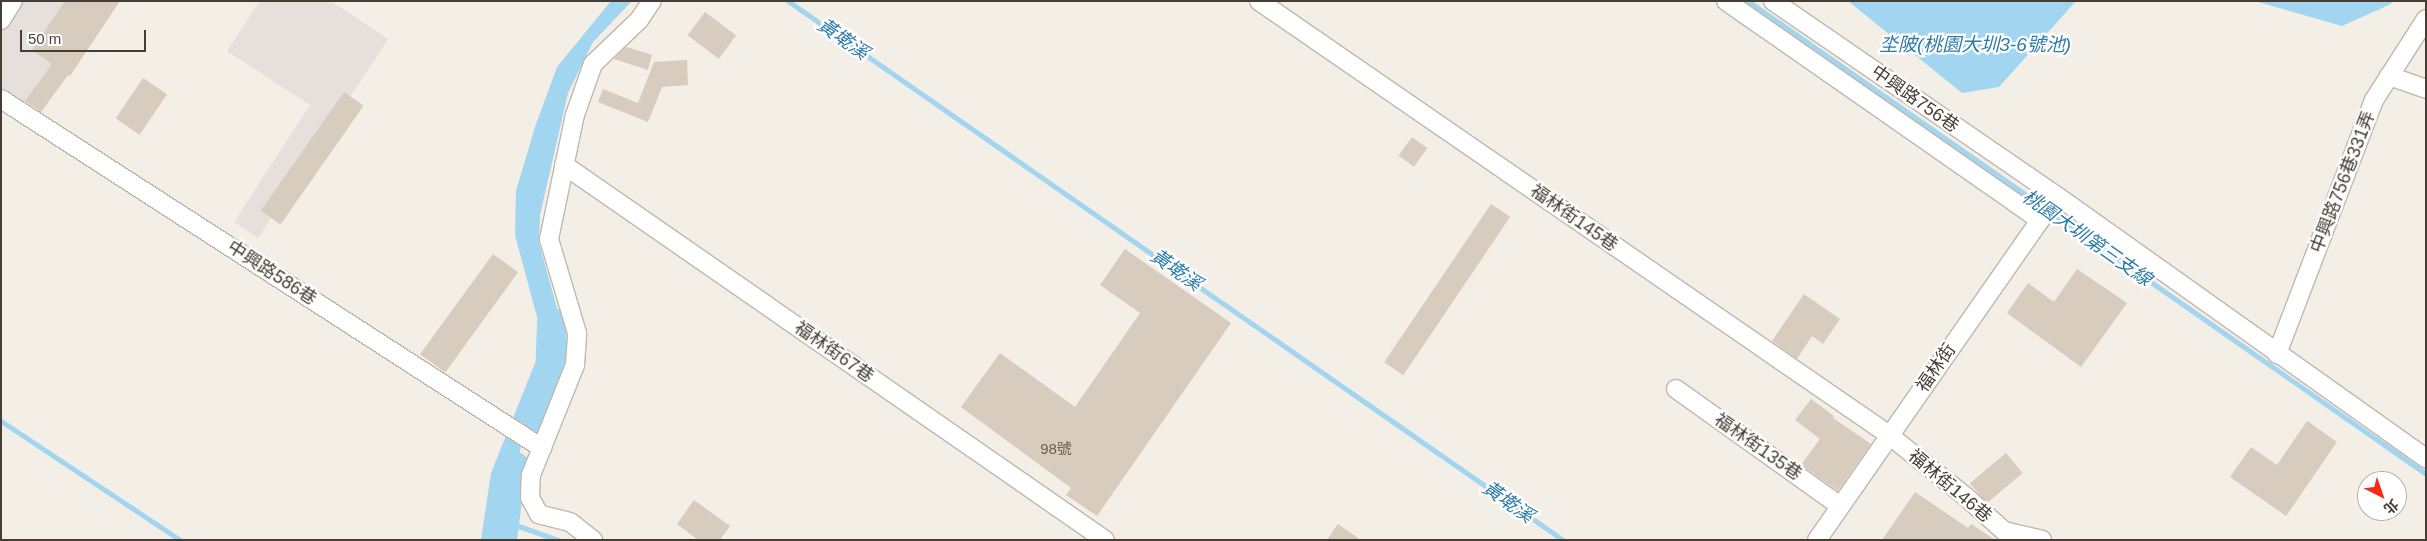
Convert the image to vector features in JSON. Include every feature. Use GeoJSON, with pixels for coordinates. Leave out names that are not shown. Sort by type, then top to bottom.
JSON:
{"type":"FeatureCollection","features":[{"type":"Feature","properties":{"kind":"street"},"geometry":{"type":"LineString","coordinates":[[1,20],[13,1]]}},
{"type":"Feature","properties":{"kind":"street"},"geometry":{"type":"LineString","coordinates":[[594,540],[570,522],[539,514],[530,498],[531,475],[575,365],[577,333],[549,239],[574,115],[594,64],[639,20],[652,1]]}},
{"type":"Feature","properties":{"kind":"street","name":"福林街145巷"},"geometry":{"type":"LineString","coordinates":[[1259,1],[1889,435]]}},
{"type":"Feature","properties":{"kind":"street"},"geometry":{"type":"LineString","coordinates":[[1726,1],[2040,220]]}},
{"type":"Feature","properties":{"kind":"street","name":"中興路756巷"},"geometry":{"type":"LineString","coordinates":[[1773,1],[2057,196],[2426,458]]}},
{"type":"Feature","properties":{"kind":"street","name":"中興路756巷331弄"},"geometry":{"type":"LineString","coordinates":[[2277,354],[2374,100],[2426,19]]}},
{"type":"Feature","properties":{"kind":"street"},"geometry":{"type":"LineString","coordinates":[[2389,76],[2426,89]]}},
{"type":"Feature","properties":{"kind":"street","name":"中興路586巷"},"geometry":{"type":"LineString","coordinates":[[1,99],[542,448]]}},
{"type":"Feature","properties":{"kind":"street","name":"福林街67巷"},"geometry":{"type":"LineString","coordinates":[[564,165],[1105,540]]}},
{"type":"Feature","properties":{"kind":"street","name":"福林街"},"geometry":{"type":"LineString","coordinates":[[1817,540],[2057,196]]}},
{"type":"Feature","properties":{"kind":"street","name":"福林街135巷"},"geometry":{"type":"LineString","coordinates":[[1676,389],[1840,506]]}},
{"type":"Feature","properties":{"kind":"street","name":"福林街146巷"},"geometry":{"type":"LineString","coordinates":[[1889,435],[1965,496],[2004,531],[2042,540]]}},
{"type":"Feature","properties":{"kind":"shaded area"},"geometry":{"type":"Polygon","coordinates":[[[21,1],[100,1],[29,111],[1,93],[1,32],[21,1]]]}},
{"type":"Feature","properties":{"kind":"shaded area"},"geometry":{"type":"Polygon","coordinates":[[[260,1],[331,1],[388,39],[258,238],[234,222],[310,105],[227,51],[260,1]]]}},
{"type":"Feature","properties":{"kind":"water"},"geometry":{"type":"Polygon","coordinates":[[[611,1],[632,1],[593,42],[568,93],[540,215],[539,243],[559,315],[559,336],[520,450],[499,540],[481,540],[491,473],[541,348],[540,328],[515,235],[516,191],[535,127],[557,67],[611,1]]]}},
{"type":"Feature","properties":{"kind":"water","name":"坔陂(桃園大圳3-6號池)"},"geometry":{"type":"Polygon","coordinates":[[[1848,1],[2076,1],[1999,87],[1962,93],[1848,1]]]}},
{"type":"Feature","properties":{"kind":"water"},"geometry":{"type":"Polygon","coordinates":[[[2255,1],[2392,1],[2391,4],[2342,26],[2255,1]]]}},
{"type":"Feature","properties":{"kind":"building"},"geometry":{"type":"Polygon","coordinates":[[[65,1],[120,1],[70,76],[68,75],[41,112],[25,101],[52,64],[32,50],[65,1]]]}},
{"type":"Feature","properties":{"kind":"building"},"geometry":{"type":"Polygon","coordinates":[[[705,12],[736,35],[719,59],[688,35],[705,12]]]}},
{"type":"Feature","properties":{"kind":"building"},"geometry":{"type":"Polygon","coordinates":[[[626,47],[652,55],[648,70],[614,59],[626,47]]]}},
{"type":"Feature","properties":{"kind":"building"},"geometry":{"type":"Polygon","coordinates":[[[687,60],[688,85],[662,87],[648,122],[598,102],[603,89],[638,103],[654,62],[687,60]]]}},
{"type":"Feature","properties":{"kind":"building"},"geometry":{"type":"Polygon","coordinates":[[[143,78],[167,94],[140,135],[116,119],[143,78]]]}},
{"type":"Feature","properties":{"kind":"building"},"geometry":{"type":"Polygon","coordinates":[[[344,92],[364,106],[280,225],[261,211],[344,92]]]}},
{"type":"Feature","properties":{"kind":"building"},"geometry":{"type":"Polygon","coordinates":[[[1412,137],[1427,148],[1414,167],[1398,156],[1412,137]]]}},
{"type":"Feature","properties":{"kind":"building"},"geometry":{"type":"Polygon","coordinates":[[[1491,204],[1510,217],[1403,375],[1384,362],[1491,204]]]}},
{"type":"Feature","properties":{"kind":"building"},"geometry":{"type":"Polygon","coordinates":[[[1125,249],[1231,323],[1097,516],[1066,495],[1071,488],[961,407],[1000,353],[1075,407],[1140,313],[1100,285],[1125,249]]]}},
{"type":"Feature","properties":{"kind":"building"},"geometry":{"type":"Polygon","coordinates":[[[493,254],[518,272],[445,373],[420,354],[493,254]]]}},
{"type":"Feature","properties":{"kind":"building"},"geometry":{"type":"Polygon","coordinates":[[[2077,269],[2127,303],[2081,367],[2007,313],[2028,283],[2054,302],[2077,269]]]}},
{"type":"Feature","properties":{"kind":"building"},"geometry":{"type":"Polygon","coordinates":[[[1804,294],[1840,319],[1823,344],[1812,336],[1797,359],[1772,341],[1804,294]]]}},
{"type":"Feature","properties":{"kind":"building"},"geometry":{"type":"Polygon","coordinates":[[[1811,399],[1834,416],[1833,418],[1871,444],[1838,491],[1801,465],[1820,439],[1795,420],[1811,399]]]}},
{"type":"Feature","properties":{"kind":"building"},"geometry":{"type":"Polygon","coordinates":[[[2307,421],[2337,442],[2286,516],[2230,477],[2251,447],[2277,465],[2307,421]]]}},
{"type":"Feature","properties":{"kind":"building"},"geometry":{"type":"Polygon","coordinates":[[[2006,453],[2023,473],[1987,503],[1970,483],[2006,453]]]}},
{"type":"Feature","properties":{"kind":"building"},"geometry":{"type":"Polygon","coordinates":[[[1915,492],[1968,528],[1971,524],[1995,540],[1882,540],[1915,492]]]}},
{"type":"Feature","properties":{"kind":"building"},"geometry":{"type":"Polygon","coordinates":[[[694,500],[730,526],[720,540],[698,540],[677,524],[694,500]]]}},
{"type":"Feature","properties":{"kind":"building"},"geometry":{"type":"Polygon","coordinates":[[[1338,524],[1361,540],[1327,540],[1338,524]]]}},
{"type":"Feature","properties":{"kind":"waterway","name":"黃墘溪"},"geometry":{"type":"LineString","coordinates":[[788,1],[1563,540]]}},
{"type":"Feature","properties":{"kind":"waterway","name":"桃園大圳第三支線"},"geometry":{"type":"LineString","coordinates":[[1748,1],[2426,474]]}},
{"type":"Feature","properties":{"kind":"waterway"},"geometry":{"type":"LineString","coordinates":[[527,433],[550,379],[552,323]]}},
{"type":"Feature","properties":{"kind":"waterway"},"geometry":{"type":"LineString","coordinates":[[1,421],[180,540]]}},
{"type":"Feature","properties":{"kind":"waterway"},"geometry":{"type":"LineString","coordinates":[[502,540],[508,491],[515,467]]}},
{"type":"Feature","properties":{"kind":"waterway"},"geometry":{"type":"LineString","coordinates":[[504,521],[558,540]]}}]}
